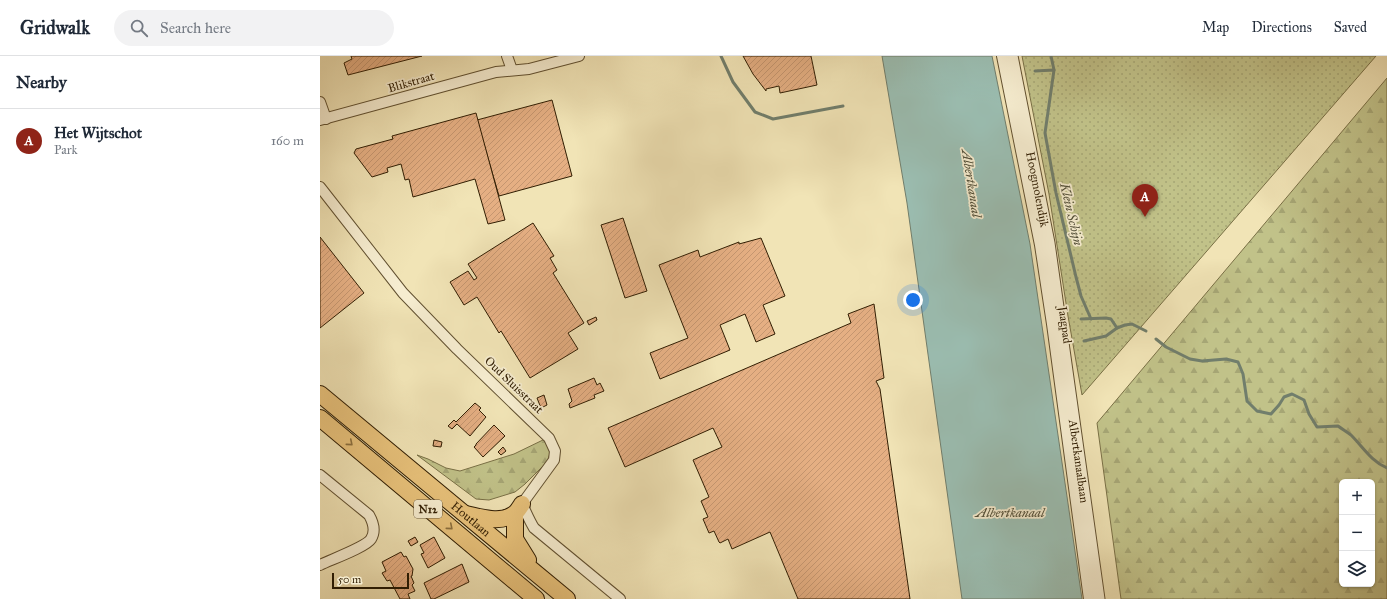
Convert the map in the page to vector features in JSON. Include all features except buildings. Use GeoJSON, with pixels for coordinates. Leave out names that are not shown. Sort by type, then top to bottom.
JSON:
{"type":"FeatureCollection","features":[{"type":"Feature","properties":{"kind":"main road","name":"Houtlaan"},"geometry":{"type":"LineString","coordinates":[[320,394],[567,599]]}},
{"type":"Feature","properties":{"kind":"main road","name":"Houtlaan"},"geometry":{"type":"LineString","coordinates":[[320,418],[536,599]]}},
{"type":"Feature","properties":{"kind":"main road"},"geometry":{"type":"LineString","coordinates":[[463,513],[496,519],[505,519],[518,509]]}},
{"type":"Feature","properties":{"kind":"main road"},"geometry":{"type":"LineString","coordinates":[[518,509],[515,539],[540,576]]}},
{"type":"Feature","properties":{"kind":"street"},"geometry":{"type":"LineString","coordinates":[[508,56],[512,70]]}},
{"type":"Feature","properties":{"kind":"street","name":"Blikstraat"},"geometry":{"type":"LineString","coordinates":[[323,120],[496,72],[529,69],[579,56]]}},
{"type":"Feature","properties":{"kind":"street","name":"Jaagpad"},"geometry":{"type":"LineString","coordinates":[[1002,56],[1040,244],[1088,599]]}},
{"type":"Feature","properties":{"kind":"street","name":"Hoogmolendijk"},"geometry":{"type":"LineString","coordinates":[[1012,56],[1048,243],[1060,322]]}},
{"type":"Feature","properties":{"kind":"street"},"geometry":{"type":"LineString","coordinates":[[320,102],[323,120]]}},
{"type":"Feature","properties":{"kind":"street","name":"Oud Sluisstraat"},"geometry":{"type":"LineString","coordinates":[[320,187],[403,293],[457,349],[549,438],[555,451],[554,460],[518,509]]}},
{"type":"Feature","properties":{"kind":"street","name":"Albertkanaalbaan"},"geometry":{"type":"LineString","coordinates":[[1060,322],[1098,599]]}},
{"type":"Feature","properties":{"kind":"street"},"geometry":{"type":"LineString","coordinates":[[320,475],[325,482],[369,515],[374,524],[371,538],[365,544],[320,565]]}},
{"type":"Feature","properties":{"kind":"street"},"geometry":{"type":"LineString","coordinates":[[518,509],[526,512],[527,517],[534,528],[620,599]]}},
{"type":"Feature","properties":{"kind":"green space"},"geometry":{"type":"Polygon","coordinates":[[[1022,56],[1376,56],[1082,395],[1049,194],[1022,56]]]}},
{"type":"Feature","properties":{"kind":"green space"},"geometry":{"type":"Polygon","coordinates":[[[1387,78],[1387,599],[1121,599],[1097,423],[1387,78]]]}},
{"type":"Feature","properties":{"kind":"green space"},"geometry":{"type":"Polygon","coordinates":[[[545,439],[551,451],[547,462],[515,492],[489,500],[476,499],[417,455],[446,468],[460,471],[514,454],[545,439]]]}},
{"type":"Feature","properties":{"kind":"water","name":"Albertkanaal"},"geometry":{"type":"Polygon","coordinates":[[[882,56],[992,56],[1030,244],[1082,599],[962,599],[907,203],[882,56]]]}},
{"type":"Feature","properties":{"kind":"waterway","name":"Klein Schijn"},"geometry":{"type":"LineString","coordinates":[[721,56],[733,82],[755,112],[773,119],[843,106]]}},
{"type":"Feature","properties":{"kind":"waterway"},"geometry":{"type":"LineString","coordinates":[[1051,56],[1054,70]]}},
{"type":"Feature","properties":{"kind":"waterway","name":"Klein Schijn"},"geometry":{"type":"LineString","coordinates":[[1035,71],[1054,70],[1045,133],[1056,193],[1076,277],[1081,296],[1091,319]]}},
{"type":"Feature","properties":{"kind":"waterway","name":"Klein Schijn"},"geometry":{"type":"LineString","coordinates":[[1081,319],[1111,319],[1117,328]]}},
{"type":"Feature","properties":{"kind":"waterway","name":"Klein Schijn"},"geometry":{"type":"LineString","coordinates":[[1084,341],[1106,336],[1117,328],[1125,325],[1132,324],[1146,331]]}},
{"type":"Feature","properties":{"kind":"waterway","name":"Klein Schijn"},"geometry":{"type":"LineString","coordinates":[[1156,339],[1166,347],[1190,359],[1202,361],[1226,359],[1238,362],[1243,374],[1247,401],[1257,411],[1271,414],[1284,397],[1292,394],[1304,400],[1309,414],[1317,427],[1338,426],[1351,435],[1376,462],[1387,468]]}},
{"type":"Feature","properties":{"kind":"place","name":"Het Wijtschot"},"geometry":{"type":"Point","coordinates":[1145,217]}}]}
